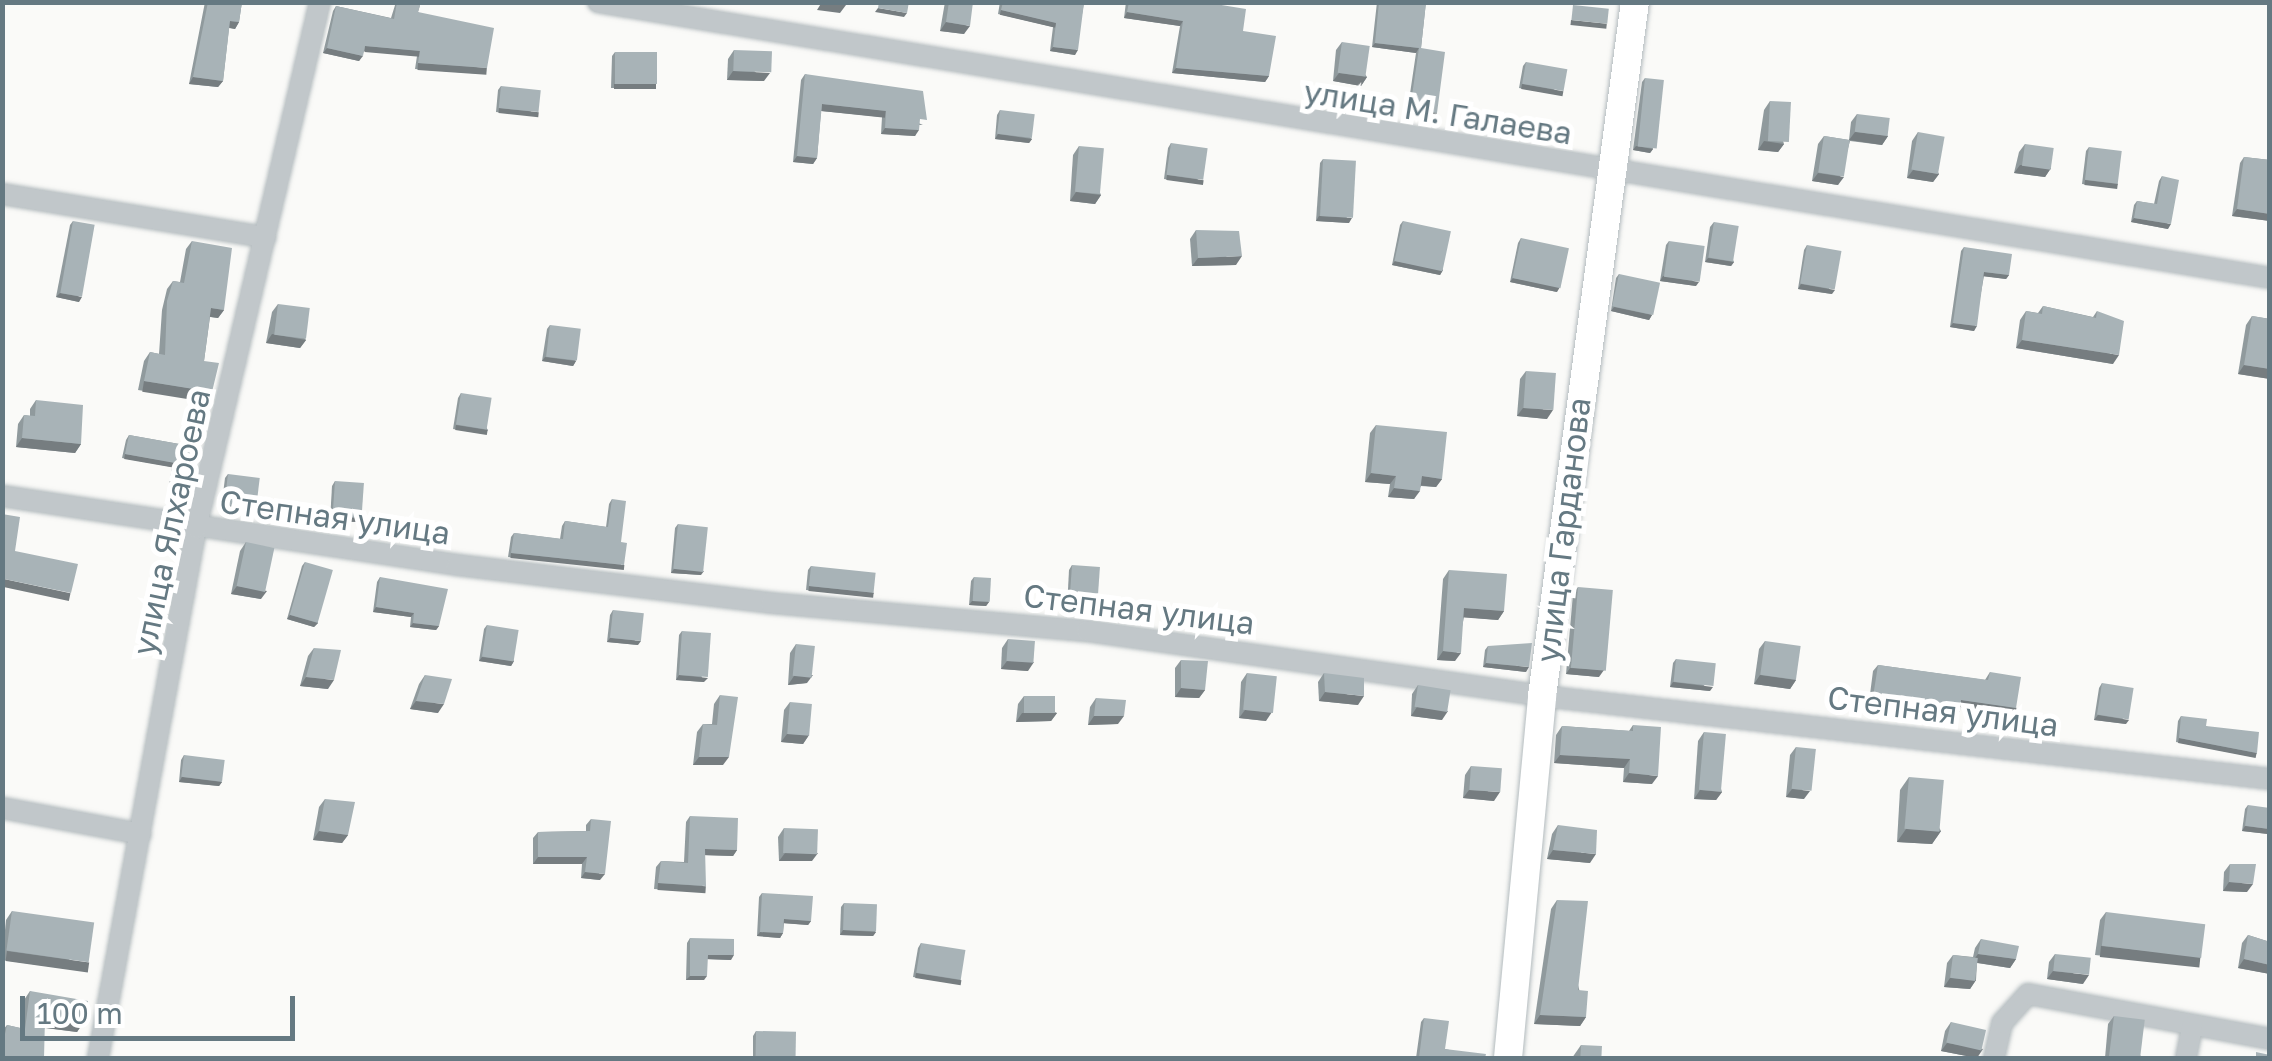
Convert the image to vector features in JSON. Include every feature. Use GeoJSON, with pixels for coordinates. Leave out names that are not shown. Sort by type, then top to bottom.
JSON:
{"type":"FeatureCollection","features":[{"type":"Feature","properties":{"kind":"street","name":"улица Ялхароева"},"geometry":{"type":"LineString","coordinates":[[98,1058],[196,528],[320,2]]}},
{"type":"Feature","properties":{"kind":"street","name":"улица М. Галаева"},"geometry":{"type":"LineString","coordinates":[[598,2],[2270,278]]}},
{"type":"Feature","properties":{"kind":"street","name":"улица Гарданова"},"geometry":{"type":"LineString","coordinates":[[1508,1058],[1542,696],[1609,171],[1635,2]]}},
{"type":"Feature","properties":{"kind":"street"},"geometry":{"type":"LineString","coordinates":[[2,194],[266,237]]}},
{"type":"Feature","properties":{"kind":"street","name":"Степная улица"},"geometry":{"type":"LineString","coordinates":[[2,496],[196,528],[771,603],[1106,634],[1542,696],[2270,779]]}},
{"type":"Feature","properties":{"kind":"street"},"geometry":{"type":"LineString","coordinates":[[2,808],[141,834]]}},
{"type":"Feature","properties":{"kind":"street"},"geometry":{"type":"LineString","coordinates":[[1994,1058],[2002,1023],[2028,994],[2192,1027],[2270,1038]]}},
{"type":"Feature","properties":{"kind":"street"},"geometry":{"type":"LineString","coordinates":[[2186,1058],[2192,1027]]}},
{"type":"Feature","properties":{"kind":"building"},"geometry":{"type":"Polygon","coordinates":[[[208,2],[242,2],[239,22],[230,21],[223,81],[193,77],[208,2]]]}},
{"type":"Feature","properties":{"kind":"building"},"geometry":{"type":"Polygon","coordinates":[[[397,2],[421,2],[418,12],[494,28],[487,68],[418,63],[420,51],[365,46],[363,56],[327,48],[336,6],[394,19],[397,2]]]}},
{"type":"Feature","properties":{"kind":"building"},"geometry":{"type":"Polygon","coordinates":[[[879,2],[909,2],[907,13],[878,8],[879,2]]]}},
{"type":"Feature","properties":{"kind":"building"},"geometry":{"type":"Polygon","coordinates":[[[949,2],[973,2],[970,26],[946,22],[949,2]]]}},
{"type":"Feature","properties":{"kind":"building"},"geometry":{"type":"Polygon","coordinates":[[[1003,2],[1084,3],[1078,50],[1053,47],[1056,23],[1001,10],[1003,2]]]}},
{"type":"Feature","properties":{"kind":"building"},"geometry":{"type":"Polygon","coordinates":[[[1129,2],[1203,2],[1246,9],[1243,31],[1276,36],[1269,76],[1176,68],[1183,21],[1127,12],[1129,2]]]}},
{"type":"Feature","properties":{"kind":"building"},"geometry":{"type":"Polygon","coordinates":[[[1379,2],[1426,2],[1421,48],[1445,52],[1437,113],[1410,109],[1419,48],[1375,43],[1379,2]]]}},
{"type":"Feature","properties":{"kind":"building"},"geometry":{"type":"Polygon","coordinates":[[[1573,5],[1609,9],[1607,24],[1571,20],[1573,5]]]}},
{"type":"Feature","properties":{"kind":"building"},"geometry":{"type":"Polygon","coordinates":[[[1342,42],[1370,46],[1365,77],[1338,73],[1342,42]]]}},
{"type":"Feature","properties":{"kind":"building"},"geometry":{"type":"Polygon","coordinates":[[[734,50],[772,51],[771,72],[733,71],[734,50]]]}},
{"type":"Feature","properties":{"kind":"building"},"geometry":{"type":"Polygon","coordinates":[[[615,52],[657,52],[657,84],[615,84],[615,52]]]}},
{"type":"Feature","properties":{"kind":"building"},"geometry":{"type":"Polygon","coordinates":[[[1526,62],[1567,69],[1564,91],[1522,84],[1526,62]]]}},
{"type":"Feature","properties":{"kind":"building"},"geometry":{"type":"Polygon","coordinates":[[[805,74],[923,91],[927,120],[920,119],[919,130],[885,128],[886,111],[822,104],[817,158],[797,156],[805,74]]]}},
{"type":"Feature","properties":{"kind":"building"},"geometry":{"type":"Polygon","coordinates":[[[1645,78],[1664,80],[1657,149],[1638,147],[1645,78]]]}},
{"type":"Feature","properties":{"kind":"building"},"geometry":{"type":"Polygon","coordinates":[[[501,86],[541,90],[538,112],[499,108],[501,86]]]}},
{"type":"Feature","properties":{"kind":"building"},"geometry":{"type":"Polygon","coordinates":[[[1770,101],[1791,102],[1789,142],[1768,141],[1770,101]]]}},
{"type":"Feature","properties":{"kind":"building"},"geometry":{"type":"Polygon","coordinates":[[[1000,110],[1035,114],[1032,138],[997,134],[1000,110]]]}},
{"type":"Feature","properties":{"kind":"building"},"geometry":{"type":"Polygon","coordinates":[[[1857,114],[1890,118],[1888,136],[1855,132],[1857,114]]]}},
{"type":"Feature","properties":{"kind":"building"},"geometry":{"type":"Polygon","coordinates":[[[1918,132],[1945,137],[1938,174],[1911,169],[1918,132]]]}},
{"type":"Feature","properties":{"kind":"building"},"geometry":{"type":"Polygon","coordinates":[[[1824,136],[1850,140],[1844,177],[1818,173],[1824,136]]]}},
{"type":"Feature","properties":{"kind":"building"},"geometry":{"type":"Polygon","coordinates":[[[1171,143],[1208,148],[1203,180],[1167,175],[1171,143]]]}},
{"type":"Feature","properties":{"kind":"building"},"geometry":{"type":"Polygon","coordinates":[[[2025,144],[2054,148],[2051,170],[2022,166],[2025,144]]]}},
{"type":"Feature","properties":{"kind":"building"},"geometry":{"type":"Polygon","coordinates":[[[1079,146],[1104,148],[1100,194],[1075,192],[1079,146]]]}},
{"type":"Feature","properties":{"kind":"building"},"geometry":{"type":"Polygon","coordinates":[[[2089,147],[2122,151],[2118,184],[2085,180],[2089,147]]]}},
{"type":"Feature","properties":{"kind":"building"},"geometry":{"type":"Polygon","coordinates":[[[2244,157],[2270,160],[2270,214],[2237,209],[2244,157]]]}},
{"type":"Feature","properties":{"kind":"building"},"geometry":{"type":"Polygon","coordinates":[[[1323,159],[1356,161],[1353,218],[1320,216],[1323,159]]]}},
{"type":"Feature","properties":{"kind":"building"},"geometry":{"type":"Polygon","coordinates":[[[2162,176],[2179,180],[2171,224],[2134,218],[2137,201],[2157,204],[2162,176]]]}},
{"type":"Feature","properties":{"kind":"building"},"geometry":{"type":"Polygon","coordinates":[[[73,221],[95,225],[82,297],[60,293],[73,221]]]}},
{"type":"Feature","properties":{"kind":"building"},"geometry":{"type":"Polygon","coordinates":[[[1403,221],[1451,231],[1442,271],[1394,261],[1403,221]]]}},
{"type":"Feature","properties":{"kind":"building"},"geometry":{"type":"Polygon","coordinates":[[[1714,222],[1739,226],[1733,261],[1708,258],[1714,222]]]}},
{"type":"Feature","properties":{"kind":"building"},"geometry":{"type":"Polygon","coordinates":[[[1196,230],[1239,231],[1242,256],[1198,258],[1196,230]]]}},
{"type":"Feature","properties":{"kind":"building"},"geometry":{"type":"Polygon","coordinates":[[[1521,238],[1569,248],[1560,288],[1512,278],[1521,238]]]}},
{"type":"Feature","properties":{"kind":"building"},"geometry":{"type":"Polygon","coordinates":[[[192,241],[232,248],[224,310],[211,308],[204,361],[219,363],[212,392],[144,381],[150,352],[165,355],[167,301],[173,281],[184,283],[192,241]]]}},
{"type":"Feature","properties":{"kind":"building"},"geometry":{"type":"Polygon","coordinates":[[[1669,241],[1705,246],[1700,282],[1664,277],[1669,241]]]}},
{"type":"Feature","properties":{"kind":"building"},"geometry":{"type":"Polygon","coordinates":[[[1807,245],[1841,251],[1835,289],[1800,283],[1807,245]]]}},
{"type":"Feature","properties":{"kind":"building"},"geometry":{"type":"Polygon","coordinates":[[[1964,247],[2012,254],[2009,275],[1984,272],[1977,326],[1953,323],[1964,247]]]}},
{"type":"Feature","properties":{"kind":"building"},"geometry":{"type":"Polygon","coordinates":[[[1619,274],[1660,283],[1653,315],[1612,306],[1619,274]]]}},
{"type":"Feature","properties":{"kind":"building"},"geometry":{"type":"Polygon","coordinates":[[[278,304],[310,308],[306,339],[274,335],[278,304]]]}},
{"type":"Feature","properties":{"kind":"building"},"geometry":{"type":"Polygon","coordinates":[[[2043,306],[2096,318],[2097,311],[2124,321],[2119,355],[2022,340],[2026,311],[2042,314],[2043,306]]]}},
{"type":"Feature","properties":{"kind":"building"},"geometry":{"type":"Polygon","coordinates":[[[2252,316],[2270,319],[2270,369],[2244,365],[2252,316]]]}},
{"type":"Feature","properties":{"kind":"building"},"geometry":{"type":"Polygon","coordinates":[[[550,325],[581,329],[577,361],[546,357],[550,325]]]}},
{"type":"Feature","properties":{"kind":"building"},"geometry":{"type":"Polygon","coordinates":[[[1526,371],[1556,373],[1553,410],[1523,408],[1526,371]]]}},
{"type":"Feature","properties":{"kind":"building"},"geometry":{"type":"Polygon","coordinates":[[[461,393],[492,398],[487,429],[456,425],[461,393]]]}},
{"type":"Feature","properties":{"kind":"building"},"geometry":{"type":"Polygon","coordinates":[[[36,400],[83,405],[81,444],[22,438],[24,415],[35,416],[36,400]]]}},
{"type":"Feature","properties":{"kind":"building"},"geometry":{"type":"Polygon","coordinates":[[[1376,425],[1447,432],[1442,479],[1422,476],[1420,491],[1394,488],[1396,476],[1371,473],[1376,425]]]}},
{"type":"Feature","properties":{"kind":"building"},"geometry":{"type":"Polygon","coordinates":[[[129,435],[196,447],[186,502],[169,499],[175,463],[125,454],[129,435]]]}},
{"type":"Feature","properties":{"kind":"building"},"geometry":{"type":"Polygon","coordinates":[[[228,474],[260,478],[256,509],[224,505],[228,474]]]}},
{"type":"Feature","properties":{"kind":"building"},"geometry":{"type":"Polygon","coordinates":[[[335,481],[364,483],[361,518],[333,516],[335,481]]]}},
{"type":"Feature","properties":{"kind":"building"},"geometry":{"type":"Polygon","coordinates":[[[612,499],[626,501],[621,542],[627,543],[624,565],[511,553],[514,533],[563,539],[565,521],[608,527],[612,499]]]}},
{"type":"Feature","properties":{"kind":"building"},"geometry":{"type":"Polygon","coordinates":[[[2,514],[20,517],[15,551],[78,564],[71,593],[4,579],[2,589],[2,514]]]}},
{"type":"Feature","properties":{"kind":"building"},"geometry":{"type":"Polygon","coordinates":[[[678,524],[708,527],[703,572],[673,569],[678,524]]]}},
{"type":"Feature","properties":{"kind":"building"},"geometry":{"type":"Polygon","coordinates":[[[246,542],[274,548],[265,592],[237,586],[246,542]]]}},
{"type":"Feature","properties":{"kind":"building"},"geometry":{"type":"Polygon","coordinates":[[[305,562],[333,570],[318,623],[290,615],[305,562]]]}},
{"type":"Feature","properties":{"kind":"building"},"geometry":{"type":"Polygon","coordinates":[[[1072,565],[1100,567],[1097,606],[1069,604],[1072,565]]]}},
{"type":"Feature","properties":{"kind":"building"},"geometry":{"type":"Polygon","coordinates":[[[811,566],[876,573],[874,593],[809,586],[811,566]]]}},
{"type":"Feature","properties":{"kind":"building"},"geometry":{"type":"Polygon","coordinates":[[[1449,570],[1507,574],[1504,611],[1464,608],[1461,653],[1443,651],[1449,570]]]}},
{"type":"Feature","properties":{"kind":"building"},"geometry":{"type":"Polygon","coordinates":[[[380,577],[448,589],[439,626],[413,623],[414,613],[376,607],[380,577]]]}},
{"type":"Feature","properties":{"kind":"building"},"geometry":{"type":"Polygon","coordinates":[[[974,577],[991,578],[990,602],[973,601],[974,577]]]}},
{"type":"Feature","properties":{"kind":"building"},"geometry":{"type":"Polygon","coordinates":[[[1578,587],[1613,590],[1606,671],[1571,668],[1578,587]]]}},
{"type":"Feature","properties":{"kind":"building"},"geometry":{"type":"Polygon","coordinates":[[[613,610],[644,613],[641,641],[610,638],[613,610]]]}},
{"type":"Feature","properties":{"kind":"building"},"geometry":{"type":"Polygon","coordinates":[[[487,625],[519,630],[514,662],[482,657],[487,625]]]}},
{"type":"Feature","properties":{"kind":"building"},"geometry":{"type":"Polygon","coordinates":[[[682,631],[711,633],[708,677],[679,675],[682,631]]]}},
{"type":"Feature","properties":{"kind":"building"},"geometry":{"type":"Polygon","coordinates":[[[1008,639],[1035,641],[1033,663],[1006,661],[1008,639]]]}},
{"type":"Feature","properties":{"kind":"building"},"geometry":{"type":"Polygon","coordinates":[[[1765,641],[1801,646],[1796,680],[1760,675],[1765,641]]]}},
{"type":"Feature","properties":{"kind":"building"},"geometry":{"type":"Polygon","coordinates":[[[1532,643],[1529,667],[1486,663],[1488,646],[1532,643]]]}},
{"type":"Feature","properties":{"kind":"building"},"geometry":{"type":"Polygon","coordinates":[[[796,644],[815,646],[812,678],[793,676],[796,644]]]}},
{"type":"Feature","properties":{"kind":"building"},"geometry":{"type":"Polygon","coordinates":[[[314,648],[341,650],[334,680],[306,677],[314,648]]]}},
{"type":"Feature","properties":{"kind":"building"},"geometry":{"type":"Polygon","coordinates":[[[1676,659],[1716,663],[1713,686],[1674,682],[1676,659]]]}},
{"type":"Feature","properties":{"kind":"building"},"geometry":{"type":"Polygon","coordinates":[[[1181,660],[1208,661],[1205,690],[1181,688],[1181,660]]]}},
{"type":"Feature","properties":{"kind":"building"},"geometry":{"type":"Polygon","coordinates":[[[1878,665],[1988,680],[1990,672],[2021,677],[2016,708],[1961,700],[1960,711],[1873,697],[1878,665]]]}},
{"type":"Feature","properties":{"kind":"building"},"geometry":{"type":"Polygon","coordinates":[[[1247,673],[1277,676],[1273,713],[1243,710],[1247,673]]]}},
{"type":"Feature","properties":{"kind":"building"},"geometry":{"type":"Polygon","coordinates":[[[1324,673],[1364,678],[1364,696],[1325,692],[1324,673]]]}},
{"type":"Feature","properties":{"kind":"building"},"geometry":{"type":"Polygon","coordinates":[[[425,675],[452,679],[444,704],[416,701],[425,675]]]}},
{"type":"Feature","properties":{"kind":"building"},"geometry":{"type":"Polygon","coordinates":[[[2102,683],[2134,688],[2129,720],[2097,715],[2102,683]]]}},
{"type":"Feature","properties":{"kind":"building"},"geometry":{"type":"Polygon","coordinates":[[[1418,685],[1451,690],[1447,712],[1415,707],[1418,685]]]}},
{"type":"Feature","properties":{"kind":"building"},"geometry":{"type":"Polygon","coordinates":[[[720,695],[738,697],[729,757],[699,757],[703,724],[717,725],[720,695]]]}},
{"type":"Feature","properties":{"kind":"building"},"geometry":{"type":"Polygon","coordinates":[[[1024,696],[1055,696],[1055,713],[1024,713],[1024,696]]]}},
{"type":"Feature","properties":{"kind":"building"},"geometry":{"type":"Polygon","coordinates":[[[1096,698],[1126,700],[1124,716],[1094,716],[1096,698]]]}},
{"type":"Feature","properties":{"kind":"building"},"geometry":{"type":"Polygon","coordinates":[[[790,702],[812,704],[809,736],[787,734],[790,702]]]}},
{"type":"Feature","properties":{"kind":"building"},"geometry":{"type":"Polygon","coordinates":[[[2181,716],[2207,719],[2206,726],[2259,732],[2257,753],[2179,738],[2181,716]]]}},
{"type":"Feature","properties":{"kind":"building"},"geometry":{"type":"Polygon","coordinates":[[[1633,725],[1661,727],[1658,776],[1629,773],[1630,759],[1560,755],[1562,726],[1633,731],[1633,725]]]}},
{"type":"Feature","properties":{"kind":"building"},"geometry":{"type":"Polygon","coordinates":[[[1704,732],[1726,734],[1721,792],[1699,790],[1704,732]]]}},
{"type":"Feature","properties":{"kind":"building"},"geometry":{"type":"Polygon","coordinates":[[[1796,747],[1816,749],[1812,791],[1792,789],[1796,747]]]}},
{"type":"Feature","properties":{"kind":"building"},"geometry":{"type":"Polygon","coordinates":[[[184,755],[225,760],[222,782],[181,777],[184,755]]]}},
{"type":"Feature","properties":{"kind":"building"},"geometry":{"type":"Polygon","coordinates":[[[1471,766],[1502,768],[1500,792],[1469,790],[1471,766]]]}},
{"type":"Feature","properties":{"kind":"building"},"geometry":{"type":"Polygon","coordinates":[[[1909,777],[1944,780],[1939,832],[1904,829],[1909,777]]]}},
{"type":"Feature","properties":{"kind":"building"},"geometry":{"type":"Polygon","coordinates":[[[325,799],[355,802],[348,835],[319,831],[325,799]]]}},
{"type":"Feature","properties":{"kind":"building"},"geometry":{"type":"Polygon","coordinates":[[[2248,805],[2270,808],[2267,829],[2245,826],[2248,805]]]}},
{"type":"Feature","properties":{"kind":"building"},"geometry":{"type":"Polygon","coordinates":[[[690,816],[738,818],[737,850],[705,849],[706,886],[658,883],[661,861],[688,863],[690,816]]]}},
{"type":"Feature","properties":{"kind":"building"},"geometry":{"type":"Polygon","coordinates":[[[591,819],[611,821],[605,874],[585,872],[587,857],[538,857],[538,832],[590,831],[591,819]]]}},
{"type":"Feature","properties":{"kind":"building"},"geometry":{"type":"Polygon","coordinates":[[[1558,825],[1597,830],[1596,854],[1553,850],[1558,825]]]}},
{"type":"Feature","properties":{"kind":"building"},"geometry":{"type":"Polygon","coordinates":[[[784,828],[818,829],[817,854],[783,853],[784,828]]]}},
{"type":"Feature","properties":{"kind":"building"},"geometry":{"type":"Polygon","coordinates":[[[2230,864],[2256,864],[2253,884],[2229,882],[2230,864]]]}},
{"type":"Feature","properties":{"kind":"building"},"geometry":{"type":"Polygon","coordinates":[[[762,893],[813,896],[811,921],[784,919],[783,933],[760,932],[762,893]]]}},
{"type":"Feature","properties":{"kind":"building"},"geometry":{"type":"Polygon","coordinates":[[[1557,900],[1588,901],[1578,990],[1588,991],[1586,1017],[1540,1015],[1557,900]]]}},
{"type":"Feature","properties":{"kind":"building"},"geometry":{"type":"Polygon","coordinates":[[[844,903],[877,904],[876,931],[843,930],[844,903]]]}},
{"type":"Feature","properties":{"kind":"building"},"geometry":{"type":"Polygon","coordinates":[[[12,911],[94,923],[89,962],[6,951],[12,911]]]}},
{"type":"Feature","properties":{"kind":"building"},"geometry":{"type":"Polygon","coordinates":[[[2106,912],[2205,924],[2201,958],[2102,946],[2106,912]]]}},
{"type":"Feature","properties":{"kind":"building"},"geometry":{"type":"Polygon","coordinates":[[[2248,935],[2270,942],[2270,965],[2244,959],[2248,935]]]}},
{"type":"Feature","properties":{"kind":"building"},"geometry":{"type":"Polygon","coordinates":[[[690,938],[734,939],[734,955],[708,955],[707,976],[690,976],[690,938]]]}},
{"type":"Feature","properties":{"kind":"building"},"geometry":{"type":"Polygon","coordinates":[[[1981,939],[2019,946],[2016,959],[1978,954],[1981,939]]]}},
{"type":"Feature","properties":{"kind":"building"},"geometry":{"type":"Polygon","coordinates":[[[921,943],[965,950],[961,980],[916,973],[921,943]]]}},
{"type":"Feature","properties":{"kind":"building"},"geometry":{"type":"Polygon","coordinates":[[[2055,954],[2091,958],[2089,975],[2053,971],[2055,954]]]}},
{"type":"Feature","properties":{"kind":"building"},"geometry":{"type":"Polygon","coordinates":[[[1953,955],[1978,958],[1975,981],[1950,978],[1953,955]]]}},
{"type":"Feature","properties":{"kind":"building"},"geometry":{"type":"Polygon","coordinates":[[[30,991],[88,1001],[83,1023],[45,1018],[44,1058],[2,1058],[7,1025],[25,1029],[30,991]]]}},
{"type":"Feature","properties":{"kind":"building"},"geometry":{"type":"Polygon","coordinates":[[[2114,1016],[2145,1020],[2140,1058],[2109,1058],[2114,1016]]]}},
{"type":"Feature","properties":{"kind":"building"},"geometry":{"type":"Polygon","coordinates":[[[1424,1018],[1449,1021],[1445,1049],[1486,1054],[1485,1058],[1419,1058],[1424,1018]]]}},
{"type":"Feature","properties":{"kind":"building"},"geometry":{"type":"Polygon","coordinates":[[[1951,1022],[1986,1030],[1981,1051],[1946,1042],[1951,1022]]]}},
{"type":"Feature","properties":{"kind":"building"},"geometry":{"type":"Polygon","coordinates":[[[756,1031],[796,1032],[796,1057],[756,1056],[756,1031]]]}},
{"type":"Feature","properties":{"kind":"building"},"geometry":{"type":"Polygon","coordinates":[[[1581,1045],[1602,1046],[1601,1058],[1580,1058],[1581,1045]]]}},
{"type":"Feature","properties":{"kind":"building"},"geometry":{"type":"Polygon","coordinates":[[[2256,1052],[2270,1055],[2270,1058],[2256,1058],[2256,1052]]]}}]}
